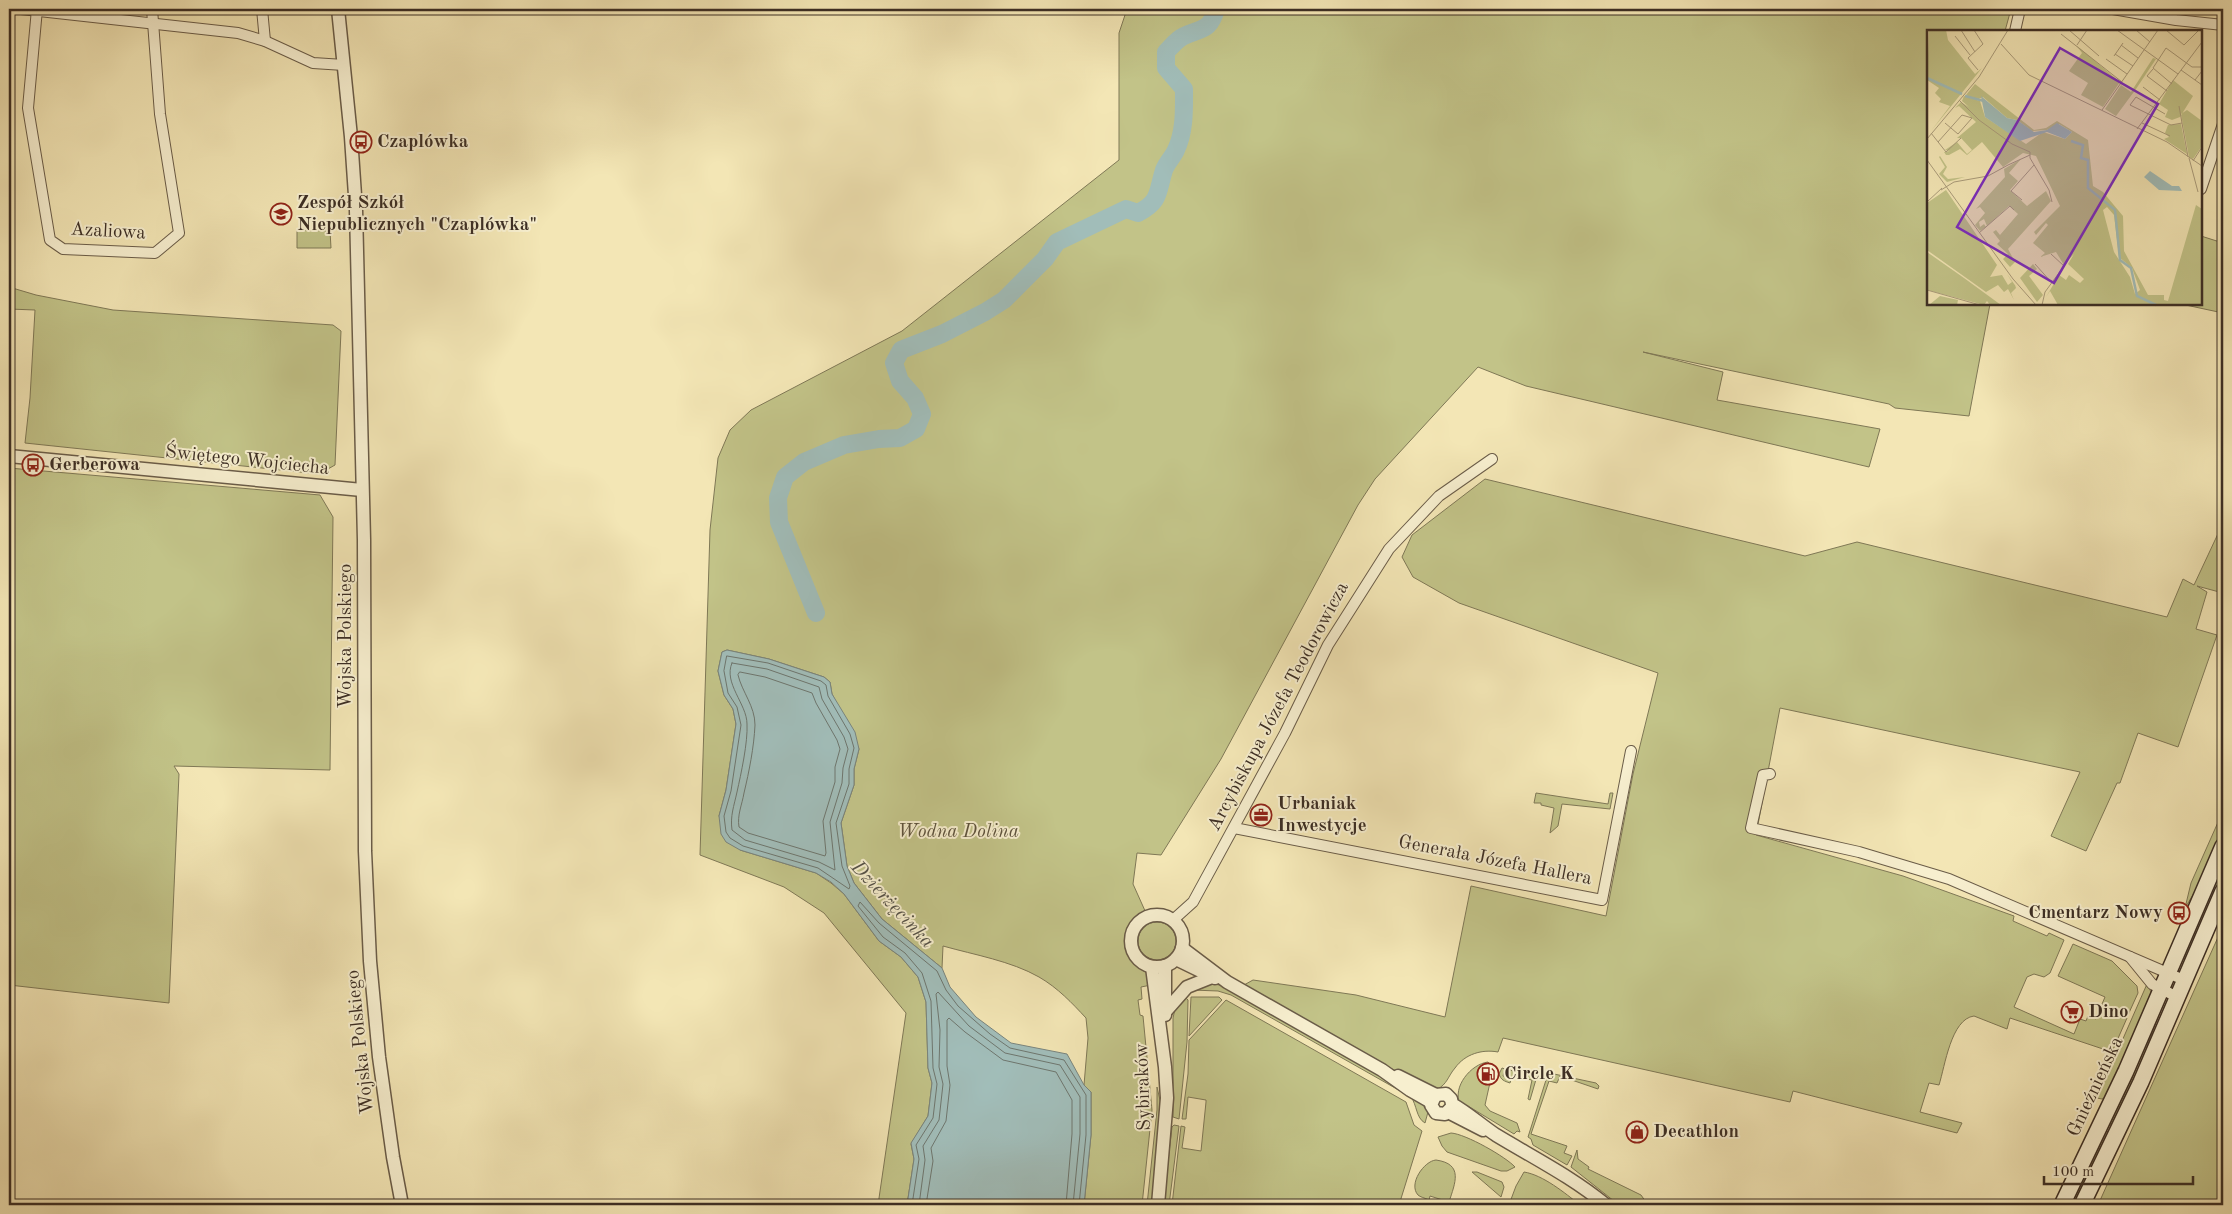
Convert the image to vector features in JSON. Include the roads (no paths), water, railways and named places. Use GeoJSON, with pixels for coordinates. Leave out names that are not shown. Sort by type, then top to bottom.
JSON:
{"type":"FeatureCollection","features":[{"type":"Feature","properties":{"kind":"main road","name":"Gnieźnieńska"},"geometry":{"type":"LineString","coordinates":[[2062,1205],[2114,1098],[2223,846]]}},
{"type":"Feature","properties":{"kind":"main road","name":"Gnieźnieńska"},"geometry":{"type":"LineString","coordinates":[[2082,1205],[2133,1098],[2223,891]]}},
{"type":"Feature","properties":{"kind":"street"},"geometry":{"type":"LineString","coordinates":[[21,9],[238,33],[264,41],[313,63],[344,65]]}},
{"type":"Feature","properties":{"kind":"street"},"geometry":{"type":"LineString","coordinates":[[152,9],[153,24]]}},
{"type":"Feature","properties":{"kind":"street"},"geometry":{"type":"LineString","coordinates":[[262,9],[264,41]]}},
{"type":"Feature","properties":{"kind":"street","name":"Wojska Polskiego"},"geometry":{"type":"LineString","coordinates":[[338,9],[356,210],[364,540],[364,851],[370,961],[379,1057],[393,1157],[402,1205]]}},
{"type":"Feature","properties":{"kind":"street"},"geometry":{"type":"LineString","coordinates":[[2015,30],[2020,9]]}},
{"type":"Feature","properties":{"kind":"street"},"geometry":{"type":"LineString","coordinates":[[2114,9],[2176,20],[2223,25]]}},
{"type":"Feature","properties":{"kind":"street","name":"Azaliowa"},"geometry":{"type":"LineString","coordinates":[[36,10],[28,108],[50,240],[63,249],[155,252],[179,233],[160,114],[153,24]]}},
{"type":"Feature","properties":{"kind":"street"},"geometry":{"type":"LineString","coordinates":[[2202,186],[2223,124]]}},
{"type":"Feature","properties":{"kind":"street","name":"Świętego Wojciecha"},"geometry":{"type":"LineString","coordinates":[[9,456],[362,490]]}},
{"type":"Feature","properties":{"kind":"street","name":"Arcybiskupa Józefa Teodorowicza"},"geometry":{"type":"LineString","coordinates":[[1173,920],[1194,902],[1285,732],[1328,645],[1389,549],[1439,496],[1492,460]]}},
{"type":"Feature","properties":{"kind":"street","name":"Generała Józefa Hallera"},"geometry":{"type":"LineString","coordinates":[[1234,828],[1602,900],[1631,751]]}},
{"type":"Feature","properties":{"kind":"street"},"geometry":{"type":"LineString","coordinates":[[1770,774],[1763,775],[1751,828],[1859,852],[1949,879],[2184,980]]}},
{"type":"Feature","properties":{"kind":"street"},"geometry":{"type":"LineString","coordinates":[[1165,1067],[1165,1012],[1171,963],[1182,948],[1182,936],[1173,920],[1161,916],[1143,919],[1134,928],[1131,940],[1133,952],[1141,962],[1152,967],[1171,963],[1227,982]]}},
{"type":"Feature","properties":{"kind":"street"},"geometry":{"type":"LineString","coordinates":[[1182,948],[1227,982],[1382,1070],[1410,1090],[1434,1098],[1446,1094],[1451,1099],[1450,1108],[1442,1115],[1436,1113],[1432,1108],[1434,1098]]}},
{"type":"Feature","properties":{"kind":"street"},"geometry":{"type":"LineString","coordinates":[[2130,956],[2152,984],[2177,997]]}},
{"type":"Feature","properties":{"kind":"street","name":"Sybiraków"},"geometry":{"type":"LineString","coordinates":[[1152,967],[1165,1067],[1166,1121],[1158,1205]]}},
{"type":"Feature","properties":{"kind":"street"},"geometry":{"type":"LineString","coordinates":[[1165,1012],[1187,987],[1212,977]]}},
{"type":"Feature","properties":{"kind":"street"},"geometry":{"type":"LineString","coordinates":[[1450,1108],[1477,1119],[1495,1134],[1558,1170],[1606,1205]]}},
{"type":"Feature","properties":{"kind":"water","name":"Wodna Dolina"},"geometry":{"type":"Polygon","coordinates":[[[727,650],[769,659],[824,677],[830,682],[832,694],[855,732],[859,749],[854,769],[854,785],[841,823],[847,866],[854,883],[882,919],[942,968],[950,987],[976,1017],[1011,1043],[1067,1054],[1084,1085],[1091,1092],[1091,1135],[1084,1205],[907,1205],[914,1159],[911,1143],[928,1116],[932,1083],[928,1068],[926,1002],[918,977],[901,957],[879,941],[844,894],[831,882],[816,873],[740,850],[726,842],[721,834],[719,816],[726,790],[736,724],[733,709],[724,695],[718,671],[722,652],[727,650]]]}},
{"type":"Feature","properties":{"kind":"waterway","name":"Dzierżęcinka"},"geometry":{"type":"LineString","coordinates":[[816,613],[779,522],[778,498],[785,477],[804,462],[844,445],[879,439],[900,438],[916,429],[922,414],[915,398],[900,381],[894,363],[901,350],[942,334],[1004,300],[1045,259],[1057,242],[1126,209],[1138,213],[1151,204],[1157,195],[1165,167],[1175,153],[1179,143],[1183,120],[1184,89],[1166,68],[1166,52],[1181,37],[1208,25],[1216,9]]}},
{"type":"Feature","properties":{"kind":"place","name":"Czaplówka"},"geometry":{"type":"Point","coordinates":[361,142]}},
{"type":"Feature","properties":{"kind":"place","name":"Zespół Szkół Niepublicznych \"Czaplówka\""},"geometry":{"type":"Point","coordinates":[281,214]}},
{"type":"Feature","properties":{"kind":"place","name":"Gerberowa"},"geometry":{"type":"Point","coordinates":[33,465]}},
{"type":"Feature","properties":{"kind":"place","name":"Urbaniak Inwestycje"},"geometry":{"type":"Point","coordinates":[1261,815]}},
{"type":"Feature","properties":{"kind":"place","name":"Cmentarz Nowy"},"geometry":{"type":"Point","coordinates":[2179,913]}},
{"type":"Feature","properties":{"kind":"place","name":"Dino"},"geometry":{"type":"Point","coordinates":[2072,1012]}},
{"type":"Feature","properties":{"kind":"place","name":"Circle K"},"geometry":{"type":"Point","coordinates":[1488,1074]}},
{"type":"Feature","properties":{"kind":"place","name":"Decathlon"},"geometry":{"type":"Point","coordinates":[1637,1132]}}]}
